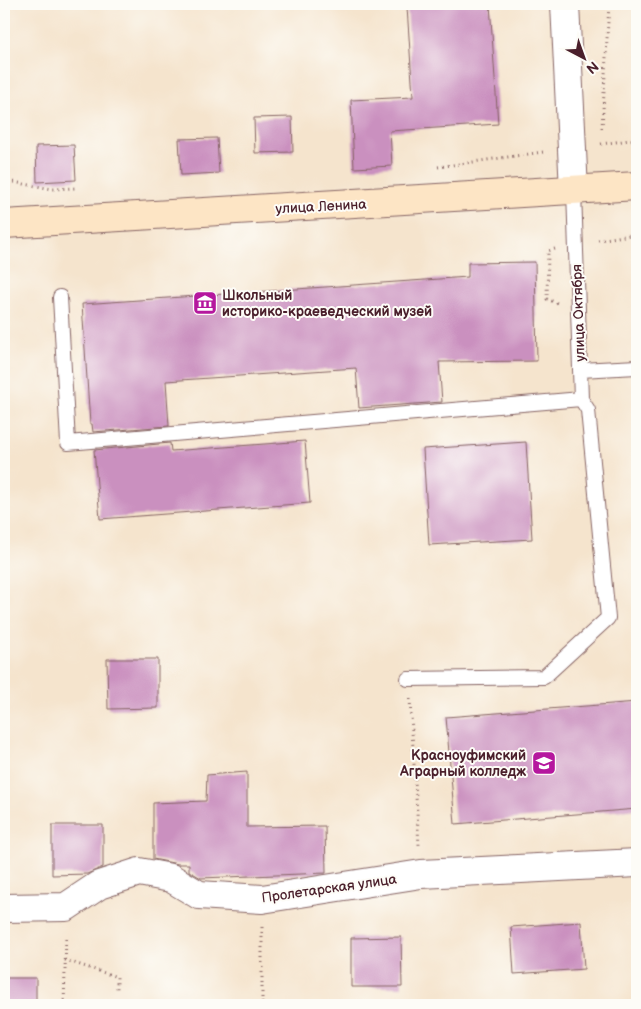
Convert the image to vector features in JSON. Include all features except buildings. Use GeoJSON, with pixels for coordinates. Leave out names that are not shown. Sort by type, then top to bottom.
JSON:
{"type":"FeatureCollection","features":[{"type":"Feature","properties":{"kind":"main road","name":"улица Ленина"},"geometry":{"type":"LineString","coordinates":[[4,224],[637,186]]}},
{"type":"Feature","properties":{"kind":"street","name":"улица Октября"},"geometry":{"type":"LineString","coordinates":[[565,4],[572,148],[587,190]]}},
{"type":"Feature","properties":{"kind":"street","name":"Пролетарская улица"},"geometry":{"type":"LineString","coordinates":[[66,907],[99,885],[138,872],[171,878],[199,895],[262,899],[421,874],[637,863]]}},
{"type":"Feature","properties":{"kind":"street"},"geometry":{"type":"LineString","coordinates":[[4,908],[66,907]]}},
{"type":"Feature","properties":{"kind":"lane","name":"улица Октября"},"geometry":{"type":"LineString","coordinates":[[408,679],[544,677],[608,618],[588,410],[581,399],[580,370],[587,190]]}},
{"type":"Feature","properties":{"kind":"lane"},"geometry":{"type":"LineString","coordinates":[[60,297],[68,443],[581,399]]}},
{"type":"Feature","properties":{"kind":"lane"},"geometry":{"type":"LineString","coordinates":[[580,370],[637,367]]}},
{"type":"Feature","properties":{"kind":"path"},"geometry":{"type":"LineString","coordinates":[[587,190],[601,144],[608,4]]}},
{"type":"Feature","properties":{"kind":"path"},"geometry":{"type":"LineString","coordinates":[[429,168],[637,139]]}},
{"type":"Feature","properties":{"kind":"path"},"geometry":{"type":"LineString","coordinates":[[4,183],[13,182],[52,189],[81,188]]}},
{"type":"Feature","properties":{"kind":"path"},"geometry":{"type":"LineString","coordinates":[[408,679],[421,874]]}},
{"type":"Feature","properties":{"kind":"path"},"geometry":{"type":"LineString","coordinates":[[262,899],[262,1005]]}},
{"type":"Feature","properties":{"kind":"path"},"geometry":{"type":"LineString","coordinates":[[64,1005],[66,907]]}},
{"type":"Feature","properties":{"kind":"path"},"geometry":{"type":"LineString","coordinates":[[65,960],[117,977],[117,990]]}},
{"type":"Feature","properties":{"kind":"place","name":"Школьный историко-краеведческий музей"},"geometry":{"type":"Point","coordinates":[205,303]}},
{"type":"Feature","properties":{"kind":"place","name":"Красноуфимский Аграрный колледж"},"geometry":{"type":"Point","coordinates":[544,763]}}]}
